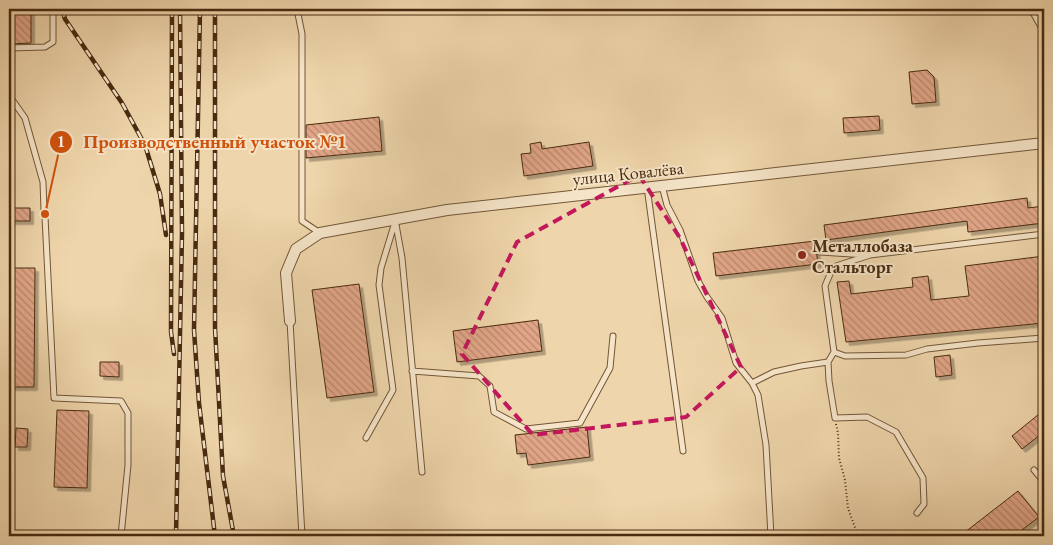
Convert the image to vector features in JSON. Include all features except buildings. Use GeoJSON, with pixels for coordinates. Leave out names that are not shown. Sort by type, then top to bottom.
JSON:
{"type":"FeatureCollection","features":[{"type":"Feature","properties":{"kind":"street","name":"улица Ковалёва"},"geometry":{"type":"LineString","coordinates":[[290,321],[286,273],[296,249],[320,233],[447,210],[1044,143]]}},
{"type":"Feature","properties":{"kind":"lane"},"geometry":{"type":"LineString","coordinates":[[9,48],[45,47],[53,42],[53,9]]}},
{"type":"Feature","properties":{"kind":"lane"},"geometry":{"type":"LineString","coordinates":[[297,9],[302,34],[302,221],[320,233]]}},
{"type":"Feature","properties":{"kind":"lane"},"geometry":{"type":"LineString","coordinates":[[1031,9],[1044,32]]}},
{"type":"Feature","properties":{"kind":"lane"},"geometry":{"type":"LineString","coordinates":[[9,100],[12,101],[25,118],[43,182],[54,398],[121,401],[128,413],[128,465],[122,536]]}},
{"type":"Feature","properties":{"kind":"lane"},"geometry":{"type":"LineString","coordinates":[[662,185],[667,205],[680,230],[698,281],[722,318],[736,362],[752,383],[758,395],[766,445],[771,536]]}},
{"type":"Feature","properties":{"kind":"lane"},"geometry":{"type":"LineString","coordinates":[[647,187],[683,451]]}},
{"type":"Feature","properties":{"kind":"lane"},"geometry":{"type":"LineString","coordinates":[[396,219],[402,258],[422,472]]}},
{"type":"Feature","properties":{"kind":"lane"},"geometry":{"type":"LineString","coordinates":[[366,438],[393,390],[379,284],[381,268],[396,219]]}},
{"type":"Feature","properties":{"kind":"lane"},"geometry":{"type":"LineString","coordinates":[[820,252],[870,255],[1044,234]]}},
{"type":"Feature","properties":{"kind":"lane"},"geometry":{"type":"LineString","coordinates":[[870,255],[833,267],[825,286],[834,352],[828,362],[835,418],[867,417],[896,432],[923,478],[924,504],[917,513]]}},
{"type":"Feature","properties":{"kind":"lane"},"geometry":{"type":"LineString","coordinates":[[290,321],[302,536]]}},
{"type":"Feature","properties":{"kind":"lane"},"geometry":{"type":"LineString","coordinates":[[412,371],[479,376],[490,386],[494,412],[526,428],[580,423],[610,368],[613,336]]}},
{"type":"Feature","properties":{"kind":"lane"},"geometry":{"type":"LineString","coordinates":[[834,352],[845,356],[906,355],[978,343],[1044,338]]}},
{"type":"Feature","properties":{"kind":"lane"},"geometry":{"type":"LineString","coordinates":[[752,383],[774,372],[828,362]]}},
{"type":"Feature","properties":{"kind":"lane"},"geometry":{"type":"LineString","coordinates":[[1034,470],[1044,482]]}},
{"type":"Feature","properties":{"kind":"path"},"geometry":{"type":"LineString","coordinates":[[835,418],[839,458],[845,480],[848,508],[858,536]]}},
{"type":"Feature","properties":{"kind":"highlighted area"},"geometry":{"type":"Polygon","coordinates":[[[639,175],[680,238],[741,367],[686,417],[533,435],[462,354],[517,242],[639,175]]]}},
{"type":"Feature","properties":{"kind":"railway"},"geometry":{"type":"LineString","coordinates":[[62,9],[65,19],[122,103],[145,145],[160,194],[166,235]]}},
{"type":"Feature","properties":{"kind":"railway"},"geometry":{"type":"LineString","coordinates":[[172,9],[171,332],[174,354]]}},
{"type":"Feature","properties":{"kind":"railway"},"geometry":{"type":"LineString","coordinates":[[176,536],[182,234],[180,9]]}},
{"type":"Feature","properties":{"kind":"railway"},"geometry":{"type":"LineString","coordinates":[[200,9],[194,330],[199,403],[215,536]]}},
{"type":"Feature","properties":{"kind":"railway"},"geometry":{"type":"LineString","coordinates":[[215,9],[215,328],[223,476],[234,536]]}},
{"type":"Feature","properties":{"kind":"place","name":"Производственный участок №1"},"geometry":{"type":"Point","coordinates":[45,214]}},
{"type":"Feature","properties":{"kind":"place","name":"Металлобаза Стальторг"},"geometry":{"type":"Point","coordinates":[802,255]}}]}
